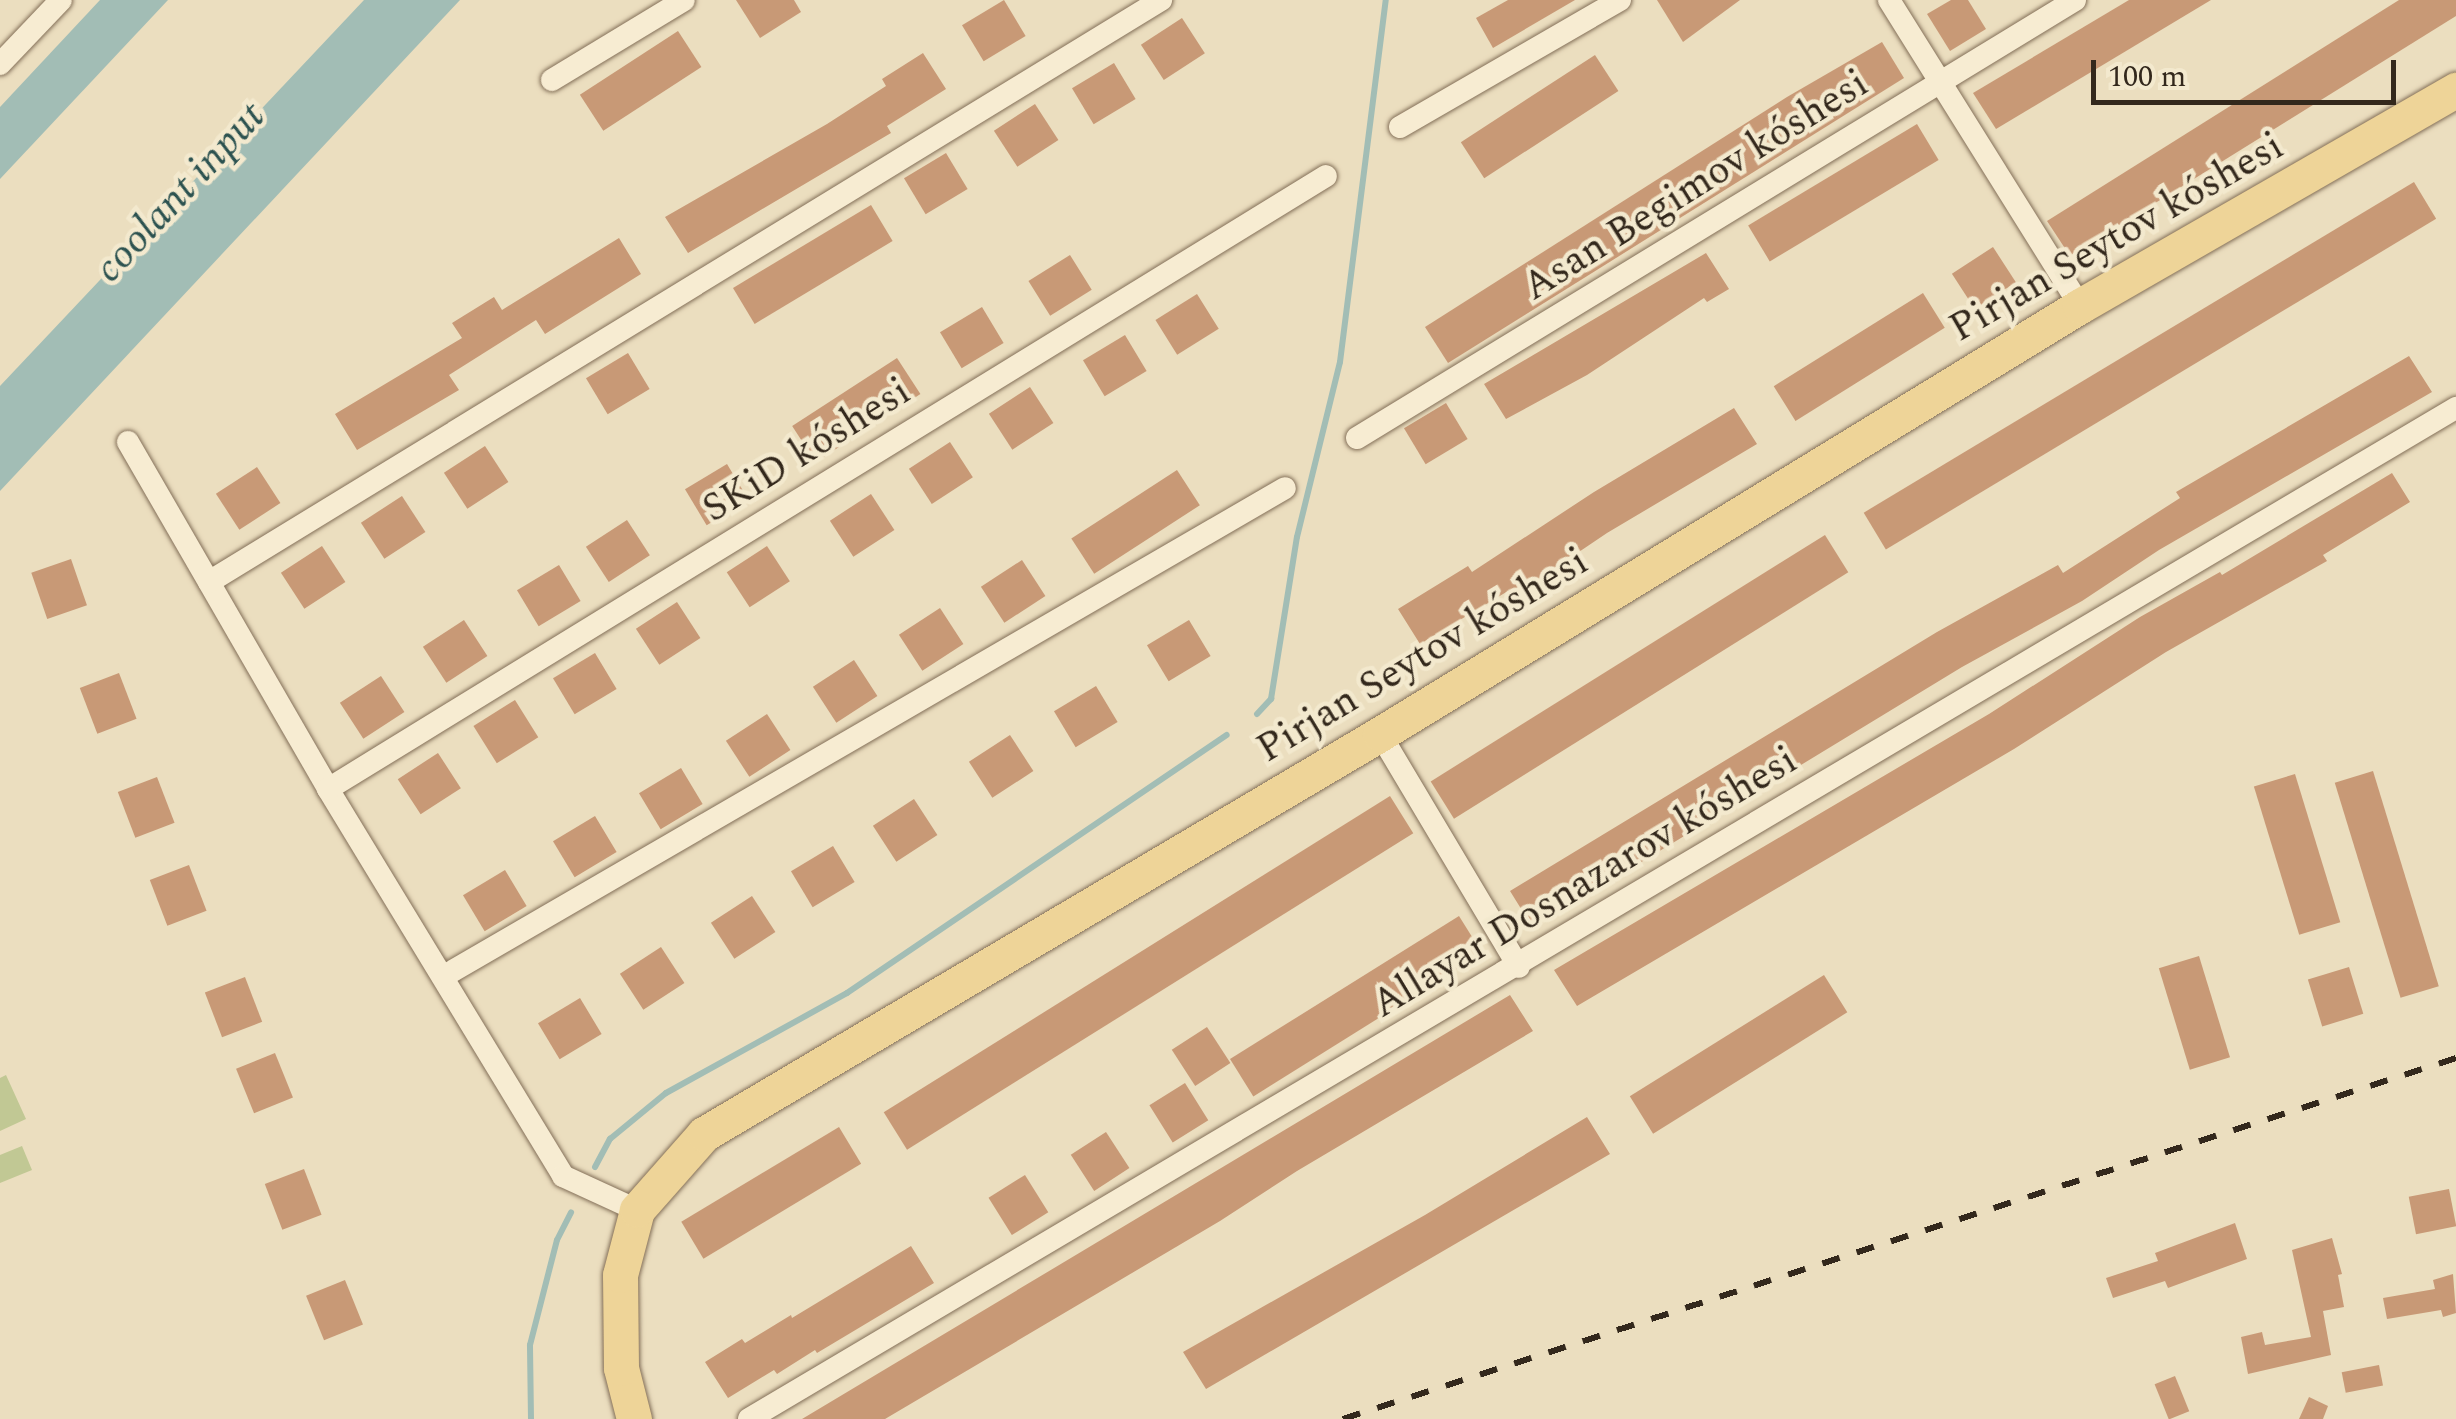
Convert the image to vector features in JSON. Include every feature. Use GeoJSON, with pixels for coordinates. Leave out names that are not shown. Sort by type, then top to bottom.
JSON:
{"type":"FeatureCollection","features":[{"type":"Feature","properties":{"kind":"main road","name":"Pirjan Seytov kóshesi"},"geometry":{"type":"LineString","coordinates":[[634,1419],[621,1368],[620,1276],[637,1210],[704,1134],[1380,734],[2080,306],[2456,90]]}},
{"type":"Feature","properties":{"kind":"street"},"geometry":{"type":"LineString","coordinates":[[0,64],[60,0]]}},
{"type":"Feature","properties":{"kind":"street"},"geometry":{"type":"LineString","coordinates":[[552,80],[684,0]]}},
{"type":"Feature","properties":{"kind":"street"},"geometry":{"type":"LineString","coordinates":[[209,582],[1161,0]]}},
{"type":"Feature","properties":{"kind":"street"},"geometry":{"type":"LineString","coordinates":[[1400,127],[1620,0]]}},
{"type":"Feature","properties":{"kind":"street"},"geometry":{"type":"LineString","coordinates":[[1889,0],[2080,306]]}},
{"type":"Feature","properties":{"kind":"street","name":"Asan Begimov kóshesi"},"geometry":{"type":"LineString","coordinates":[[1357,438],[2074,0]]}},
{"type":"Feature","properties":{"kind":"street","name":"SKiD kóshesi"},"geometry":{"type":"LineString","coordinates":[[328,789],[1326,176]]}},
{"type":"Feature","properties":{"kind":"street","name":"Allayar Dosnazarov kóshesi"},"geometry":{"type":"LineString","coordinates":[[749,1419],[1520,967],[2456,408]]}},
{"type":"Feature","properties":{"kind":"street"},"geometry":{"type":"LineString","coordinates":[[128,442],[328,789],[563,1176],[637,1210]]}},
{"type":"Feature","properties":{"kind":"street"},"geometry":{"type":"LineString","coordinates":[[444,976],[1284,488]]}},
{"type":"Feature","properties":{"kind":"street"},"geometry":{"type":"LineString","coordinates":[[1380,734],[1520,967]]}},
{"type":"Feature","properties":{"kind":"green space"},"geometry":{"type":"Polygon","coordinates":[[[6,1075],[26,1119],[0,1131],[0,1078],[6,1075]]]}},
{"type":"Feature","properties":{"kind":"green space"},"geometry":{"type":"Polygon","coordinates":[[[22,1146],[32,1170],[0,1183],[0,1155],[22,1146]]]}},
{"type":"Feature","properties":{"kind":"water"},"geometry":{"type":"Polygon","coordinates":[[[100,0],[168,0],[0,179],[0,107],[100,0]]]}},
{"type":"Feature","properties":{"kind":"water"},"geometry":{"type":"Polygon","coordinates":[[[364,0],[460,0],[0,491],[0,386],[364,0]]]}},
{"type":"Feature","properties":{"kind":"building"},"geometry":{"type":"Polygon","coordinates":[[[736,0],[794,0],[801,12],[760,38],[736,0]]]}},
{"type":"Feature","properties":{"kind":"building"},"geometry":{"type":"Polygon","coordinates":[[[1004,0],[1026,36],[984,61],[962,25],[1004,0]]]}},
{"type":"Feature","properties":{"kind":"building"},"geometry":{"type":"Polygon","coordinates":[[[1508,0],[1575,0],[1493,48],[1476,18],[1508,0]]]}},
{"type":"Feature","properties":{"kind":"building"},"geometry":{"type":"Polygon","coordinates":[[[1657,0],[1740,0],[1683,42],[1657,0]]]}},
{"type":"Feature","properties":{"kind":"building"},"geometry":{"type":"Polygon","coordinates":[[[1951,0],[1968,0],[1986,29],[1950,51],[1927,14],[1951,0]]]}},
{"type":"Feature","properties":{"kind":"building"},"geometry":{"type":"Polygon","coordinates":[[[2129,0],[2211,0],[1996,129],[1973,93],[2129,0]]]}},
{"type":"Feature","properties":{"kind":"building"},"geometry":{"type":"Polygon","coordinates":[[[2399,0],[2456,0],[2456,16],[2070,256],[2047,221],[2399,0]]]}},
{"type":"Feature","properties":{"kind":"building"},"geometry":{"type":"Polygon","coordinates":[[[1182,18],[1205,53],[1164,80],[1141,45],[1182,18]]]}},
{"type":"Feature","properties":{"kind":"building"},"geometry":{"type":"Polygon","coordinates":[[[678,31],[701,67],[603,131],[580,95],[678,31]]]}},
{"type":"Feature","properties":{"kind":"building"},"geometry":{"type":"Polygon","coordinates":[[[1882,42],[1904,78],[1448,363],[1425,327],[1787,97],[1882,42]]]}},
{"type":"Feature","properties":{"kind":"building"},"geometry":{"type":"Polygon","coordinates":[[[923,53],[946,89],[887,126],[891,133],[688,253],[665,217],[827,124],[886,86],[882,79],[923,53]]]}},
{"type":"Feature","properties":{"kind":"building"},"geometry":{"type":"Polygon","coordinates":[[[1595,55],[1618,91],[1484,178],[1461,142],[1595,55]]]}},
{"type":"Feature","properties":{"kind":"building"},"geometry":{"type":"Polygon","coordinates":[[[1114,63],[1136,99],[1094,124],[1072,88],[1114,63]]]}},
{"type":"Feature","properties":{"kind":"building"},"geometry":{"type":"Polygon","coordinates":[[[1035,104],[1058,140],[1017,167],[994,131],[1035,104]]]}},
{"type":"Feature","properties":{"kind":"building"},"geometry":{"type":"Polygon","coordinates":[[[1917,124],[1939,160],[1770,261],[1748,225],[1917,124]]]}},
{"type":"Feature","properties":{"kind":"building"},"geometry":{"type":"Polygon","coordinates":[[[946,153],[968,189],[926,214],[904,178],[946,153]]]}},
{"type":"Feature","properties":{"kind":"building"},"geometry":{"type":"Polygon","coordinates":[[[2414,182],[2436,219],[1886,550],[1864,513],[2414,182]]]}},
{"type":"Feature","properties":{"kind":"building"},"geometry":{"type":"Polygon","coordinates":[[[871,205],[893,241],[755,324],[733,288],[871,205]]]}},
{"type":"Feature","properties":{"kind":"building"},"geometry":{"type":"Polygon","coordinates":[[[619,238],[641,274],[545,334],[536,320],[449,375],[459,390],[357,450],[335,414],[462,338],[452,323],[494,297],[502,310],[619,238]]]}},
{"type":"Feature","properties":{"kind":"building"},"geometry":{"type":"Polygon","coordinates":[[[1993,247],[2016,282],[1975,309],[1952,274],[1993,247]]]}},
{"type":"Feature","properties":{"kind":"building"},"geometry":{"type":"Polygon","coordinates":[[[1706,253],[1729,289],[1707,302],[1704,298],[1587,375],[1506,419],[1484,384],[1706,253]]]}},
{"type":"Feature","properties":{"kind":"building"},"geometry":{"type":"Polygon","coordinates":[[[1070,255],[1092,290],[1050,316],[1028,281],[1070,255]]]}},
{"type":"Feature","properties":{"kind":"building"},"geometry":{"type":"Polygon","coordinates":[[[1923,293],[1945,328],[1795,421],[1774,386],[1923,293]]]}},
{"type":"Feature","properties":{"kind":"building"},"geometry":{"type":"Polygon","coordinates":[[[1197,294],[1219,329],[1177,355],[1155,320],[1197,294]]]}},
{"type":"Feature","properties":{"kind":"building"},"geometry":{"type":"Polygon","coordinates":[[[982,307],[1004,343],[962,368],[940,332],[982,307]]]}},
{"type":"Feature","properties":{"kind":"building"},"geometry":{"type":"Polygon","coordinates":[[[1125,335],[1147,371],[1105,396],[1083,360],[1125,335]]]}},
{"type":"Feature","properties":{"kind":"building"},"geometry":{"type":"Polygon","coordinates":[[[628,353],[650,389],[608,414],[586,378],[628,353]]]}},
{"type":"Feature","properties":{"kind":"building"},"geometry":{"type":"Polygon","coordinates":[[[2409,356],[2432,392],[2159,550],[2082,601],[1962,667],[1533,928],[1510,891],[1937,632],[2058,565],[2063,573],[2180,498],[2176,492],[2409,356]]]}},
{"type":"Feature","properties":{"kind":"building"},"geometry":{"type":"Polygon","coordinates":[[[897,358],[920,394],[816,462],[792,426],[897,358]]]}},
{"type":"Feature","properties":{"kind":"building"},"geometry":{"type":"Polygon","coordinates":[[[1030,387],[1053,423],[1012,450],[989,414],[1030,387]]]}},
{"type":"Feature","properties":{"kind":"building"},"geometry":{"type":"Polygon","coordinates":[[[1446,403],[1468,439],[1426,464],[1404,428],[1446,403]]]}},
{"type":"Feature","properties":{"kind":"building"},"geometry":{"type":"Polygon","coordinates":[[[1734,408],[1757,444],[1607,533],[1512,597],[1508,591],[1420,644],[1398,609],[1468,566],[1472,572],[1594,492],[1734,408]]]}},
{"type":"Feature","properties":{"kind":"building"},"geometry":{"type":"Polygon","coordinates":[[[950,442],[973,477],[932,504],[909,469],[950,442]]]}},
{"type":"Feature","properties":{"kind":"building"},"geometry":{"type":"Polygon","coordinates":[[[485,446],[508,482],[467,509],[444,473],[485,446]]]}},
{"type":"Feature","properties":{"kind":"building"},"geometry":{"type":"Polygon","coordinates":[[[727,464],[749,500],[707,525],[685,489],[727,464]]]}},
{"type":"Feature","properties":{"kind":"building"},"geometry":{"type":"Polygon","coordinates":[[[257,467],[280,503],[239,530],[216,494],[257,467]]]}},
{"type":"Feature","properties":{"kind":"building"},"geometry":{"type":"Polygon","coordinates":[[[1177,470],[1200,505],[1094,574],[1071,539],[1177,470]]]}},
{"type":"Feature","properties":{"kind":"building"},"geometry":{"type":"Polygon","coordinates":[[[2392,473],[2410,502],[2323,555],[2327,561],[2166,652],[2014,749],[1577,1006],[1554,970],[1989,714],[2140,617],[2220,572],[2222,575],[2392,473]]]}},
{"type":"Feature","properties":{"kind":"building"},"geometry":{"type":"Polygon","coordinates":[[[871,494],[894,530],[853,557],[830,521],[871,494]]]}},
{"type":"Feature","properties":{"kind":"building"},"geometry":{"type":"Polygon","coordinates":[[[402,496],[425,532],[384,559],[361,523],[402,496]]]}},
{"type":"Feature","properties":{"kind":"building"},"geometry":{"type":"Polygon","coordinates":[[[627,520],[650,555],[609,582],[586,547],[627,520]]]}},
{"type":"Feature","properties":{"kind":"building"},"geometry":{"type":"Polygon","coordinates":[[[1825,535],[1848,572],[1454,819],[1431,781],[1825,535]]]}},
{"type":"Feature","properties":{"kind":"building"},"geometry":{"type":"Polygon","coordinates":[[[322,546],[345,582],[304,609],[281,573],[322,546]]]}},
{"type":"Feature","properties":{"kind":"building"},"geometry":{"type":"Polygon","coordinates":[[[767,546],[790,581],[750,607],[727,572],[767,546]]]}},
{"type":"Feature","properties":{"kind":"building"},"geometry":{"type":"Polygon","coordinates":[[[71,559],[87,605],[47,619],[31,573],[71,559]]]}},
{"type":"Feature","properties":{"kind":"building"},"geometry":{"type":"Polygon","coordinates":[[[1022,560],[1045,596],[1004,623],[981,587],[1022,560]]]}},
{"type":"Feature","properties":{"kind":"building"},"geometry":{"type":"Polygon","coordinates":[[[559,565],[581,601],[539,626],[517,590],[559,565]]]}},
{"type":"Feature","properties":{"kind":"building"},"geometry":{"type":"Polygon","coordinates":[[[677,602],[700,638],[659,665],[636,629],[677,602]]]}},
{"type":"Feature","properties":{"kind":"building"},"geometry":{"type":"Polygon","coordinates":[[[940,608],[963,644],[922,671],[899,635],[940,608]]]}},
{"type":"Feature","properties":{"kind":"building"},"geometry":{"type":"Polygon","coordinates":[[[464,620],[487,656],[446,683],[423,647],[464,620]]]}},
{"type":"Feature","properties":{"kind":"building"},"geometry":{"type":"Polygon","coordinates":[[[1189,620],[1211,656],[1169,681],[1147,645],[1189,620]]]}},
{"type":"Feature","properties":{"kind":"building"},"geometry":{"type":"Polygon","coordinates":[[[595,653],[617,689],[575,714],[553,678],[595,653]]]}},
{"type":"Feature","properties":{"kind":"building"},"geometry":{"type":"Polygon","coordinates":[[[854,660],[877,696],[836,723],[813,687],[854,660]]]}},
{"type":"Feature","properties":{"kind":"building"},"geometry":{"type":"Polygon","coordinates":[[[119,673],[137,719],[97,734],[80,688],[119,673]]]}},
{"type":"Feature","properties":{"kind":"building"},"geometry":{"type":"Polygon","coordinates":[[[381,676],[404,712],[363,739],[340,703],[381,676]]]}},
{"type":"Feature","properties":{"kind":"building"},"geometry":{"type":"Polygon","coordinates":[[[1096,686],[1118,722],[1076,747],[1054,711],[1096,686]]]}},
{"type":"Feature","properties":{"kind":"building"},"geometry":{"type":"Polygon","coordinates":[[[515,700],[538,737],[497,763],[473,726],[515,700]]]}},
{"type":"Feature","properties":{"kind":"building"},"geometry":{"type":"Polygon","coordinates":[[[767,714],[790,750],[749,777],[726,741],[767,714]]]}},
{"type":"Feature","properties":{"kind":"building"},"geometry":{"type":"Polygon","coordinates":[[[1010,735],[1033,771],[992,798],[969,762],[1010,735]]]}},
{"type":"Feature","properties":{"kind":"building"},"geometry":{"type":"Polygon","coordinates":[[[438,753],[461,788],[421,814],[398,779],[438,753]]]}},
{"type":"Feature","properties":{"kind":"building"},"geometry":{"type":"Polygon","coordinates":[[[681,768],[703,804],[661,829],[639,793],[681,768]]]}},
{"type":"Feature","properties":{"kind":"building"},"geometry":{"type":"Polygon","coordinates":[[[2373,771],[2439,986],[2401,998],[2335,783],[2373,771]]]}},
{"type":"Feature","properties":{"kind":"building"},"geometry":{"type":"Polygon","coordinates":[[[2295,774],[2340,922],[2299,935],[2254,787],[2295,774]]]}},
{"type":"Feature","properties":{"kind":"building"},"geometry":{"type":"Polygon","coordinates":[[[157,777],[175,823],[135,838],[118,792],[157,777]]]}},
{"type":"Feature","properties":{"kind":"building"},"geometry":{"type":"Polygon","coordinates":[[[1390,796],[1413,833],[907,1150],[884,1112],[1390,796]]]}},
{"type":"Feature","properties":{"kind":"building"},"geometry":{"type":"Polygon","coordinates":[[[914,799],[937,835],[896,862],[873,826],[914,799]]]}},
{"type":"Feature","properties":{"kind":"building"},"geometry":{"type":"Polygon","coordinates":[[[595,816],[617,852],[575,877],[553,841],[595,816]]]}},
{"type":"Feature","properties":{"kind":"building"},"geometry":{"type":"Polygon","coordinates":[[[833,846],[855,882],[813,907],[791,871],[833,846]]]}},
{"type":"Feature","properties":{"kind":"building"},"geometry":{"type":"Polygon","coordinates":[[[189,865],[207,911],[167,926],[150,880],[189,865]]]}},
{"type":"Feature","properties":{"kind":"building"},"geometry":{"type":"Polygon","coordinates":[[[505,870],[527,906],[485,931],[463,895],[505,870]]]}},
{"type":"Feature","properties":{"kind":"building"},"geometry":{"type":"Polygon","coordinates":[[[752,896],[775,932],[734,959],[711,923],[752,896]]]}},
{"type":"Feature","properties":{"kind":"building"},"geometry":{"type":"Polygon","coordinates":[[[1459,916],[1482,953],[1253,1096],[1230,1059],[1459,916]]]}},
{"type":"Feature","properties":{"kind":"building"},"geometry":{"type":"Polygon","coordinates":[[[661,947],[684,983],[643,1010],[620,974],[661,947]]]}},
{"type":"Feature","properties":{"kind":"building"},"geometry":{"type":"Polygon","coordinates":[[[2199,956],[2230,1057],[2190,1070],[2159,968],[2199,956]]]}},
{"type":"Feature","properties":{"kind":"building"},"geometry":{"type":"Polygon","coordinates":[[[2349,967],[2363,1014],[2322,1026],[2308,980],[2349,967]]]}},
{"type":"Feature","properties":{"kind":"building"},"geometry":{"type":"Polygon","coordinates":[[[1824,975],[1847,1012],[1653,1134],[1630,1096],[1824,975]]]}},
{"type":"Feature","properties":{"kind":"building"},"geometry":{"type":"Polygon","coordinates":[[[245,977],[262,1022],[222,1037],[205,992],[245,977]]]}},
{"type":"Feature","properties":{"kind":"building"},"geometry":{"type":"Polygon","coordinates":[[[1510,995],[1533,1031],[1220,1221],[885,1419],[802,1419],[1510,995]]]}},
{"type":"Feature","properties":{"kind":"building"},"geometry":{"type":"Polygon","coordinates":[[[580,998],[602,1034],[560,1059],[538,1023],[580,998]]]}},
{"type":"Feature","properties":{"kind":"building"},"geometry":{"type":"Polygon","coordinates":[[[1207,1027],[1230,1063],[1195,1086],[1172,1050],[1207,1027]]]}},
{"type":"Feature","properties":{"kind":"building"},"geometry":{"type":"Polygon","coordinates":[[[275,1053],[293,1098],[254,1113],[236,1069],[275,1053]]]}},
{"type":"Feature","properties":{"kind":"building"},"geometry":{"type":"Polygon","coordinates":[[[1185,1083],[1208,1120],[1173,1143],[1149,1105],[1185,1083]]]}},
{"type":"Feature","properties":{"kind":"building"},"geometry":{"type":"Polygon","coordinates":[[[1587,1117],[1610,1154],[1206,1389],[1183,1352],[1425,1215],[1587,1117]]]}},
{"type":"Feature","properties":{"kind":"building"},"geometry":{"type":"Polygon","coordinates":[[[839,1127],[861,1164],[703,1259],[681,1222],[839,1127]]]}},
{"type":"Feature","properties":{"kind":"building"},"geometry":{"type":"Polygon","coordinates":[[[1106,1132],[1129,1168],[1094,1191],[1071,1155],[1106,1132]]]}},
{"type":"Feature","properties":{"kind":"building"},"geometry":{"type":"Polygon","coordinates":[[[304,1169],[322,1215],[282,1230],[265,1184],[304,1169]]]}},
{"type":"Feature","properties":{"kind":"building"},"geometry":{"type":"Polygon","coordinates":[[[1025,1175],[1048,1212],[1012,1235],[989,1198],[1025,1175]]]}},
{"type":"Feature","properties":{"kind":"building"},"geometry":{"type":"Polygon","coordinates":[[[2449,1189],[2456,1226],[2416,1234],[2409,1197],[2449,1189]]]}},
{"type":"Feature","properties":{"kind":"building"},"geometry":{"type":"Polygon","coordinates":[[[2235,1223],[2247,1259],[2168,1288],[2165,1281],[2113,1298],[2106,1278],[2158,1261],[2155,1253],[2235,1223]]]}},
{"type":"Feature","properties":{"kind":"building"},"geometry":{"type":"Polygon","coordinates":[[[2332,1238],[2342,1274],[2338,1275],[2344,1307],[2323,1311],[2331,1355],[2248,1374],[2241,1337],[2262,1332],[2265,1345],[2311,1337],[2292,1250],[2332,1238]]]}},
{"type":"Feature","properties":{"kind":"building"},"geometry":{"type":"Polygon","coordinates":[[[911,1246],[934,1283],[817,1353],[815,1350],[777,1374],[774,1370],[728,1398],[705,1362],[742,1339],[745,1343],[791,1315],[792,1318],[911,1246]]]}},
{"type":"Feature","properties":{"kind":"building"},"geometry":{"type":"Polygon","coordinates":[[[2453,1274],[2456,1313],[2443,1317],[2441,1310],[2387,1319],[2383,1298],[2435,1289],[2433,1280],[2453,1274]]]}},
{"type":"Feature","properties":{"kind":"building"},"geometry":{"type":"Polygon","coordinates":[[[345,1280],[363,1325],[324,1340],[306,1296],[345,1280]]]}},
{"type":"Feature","properties":{"kind":"building"},"geometry":{"type":"Polygon","coordinates":[[[2379,1365],[2383,1386],[2346,1393],[2342,1372],[2379,1365]]]}},
{"type":"Feature","properties":{"kind":"building"},"geometry":{"type":"Polygon","coordinates":[[[2175,1376],[2189,1411],[2169,1419],[2155,1384],[2175,1376]]]}},
{"type":"Feature","properties":{"kind":"building"},"geometry":{"type":"Polygon","coordinates":[[[2309,1397],[2328,1406],[2323,1419],[2299,1419],[2309,1397]]]}},
{"type":"Feature","properties":{"kind":"waterway"},"geometry":{"type":"LineString","coordinates":[[1257,714],[1271,699],[1297,537],[1340,362],[1386,0]]}},
{"type":"Feature","properties":{"kind":"waterway"},"geometry":{"type":"LineString","coordinates":[[595,1167],[610,1139],[666,1093],[847,993],[1227,735]]}},
{"type":"Feature","properties":{"kind":"waterway"},"geometry":{"type":"LineString","coordinates":[[531,1419],[530,1345],[557,1240],[571,1212]]}},
{"type":"Feature","properties":{"kind":"railway"},"geometry":{"type":"LineString","coordinates":[[1343,1419],[2456,1058]]}},
{"type":"Feature","properties":{"kind":"water label","name":"coolant input"},"geometry":{"type":"Point","coordinates":[180,193]}}]}
